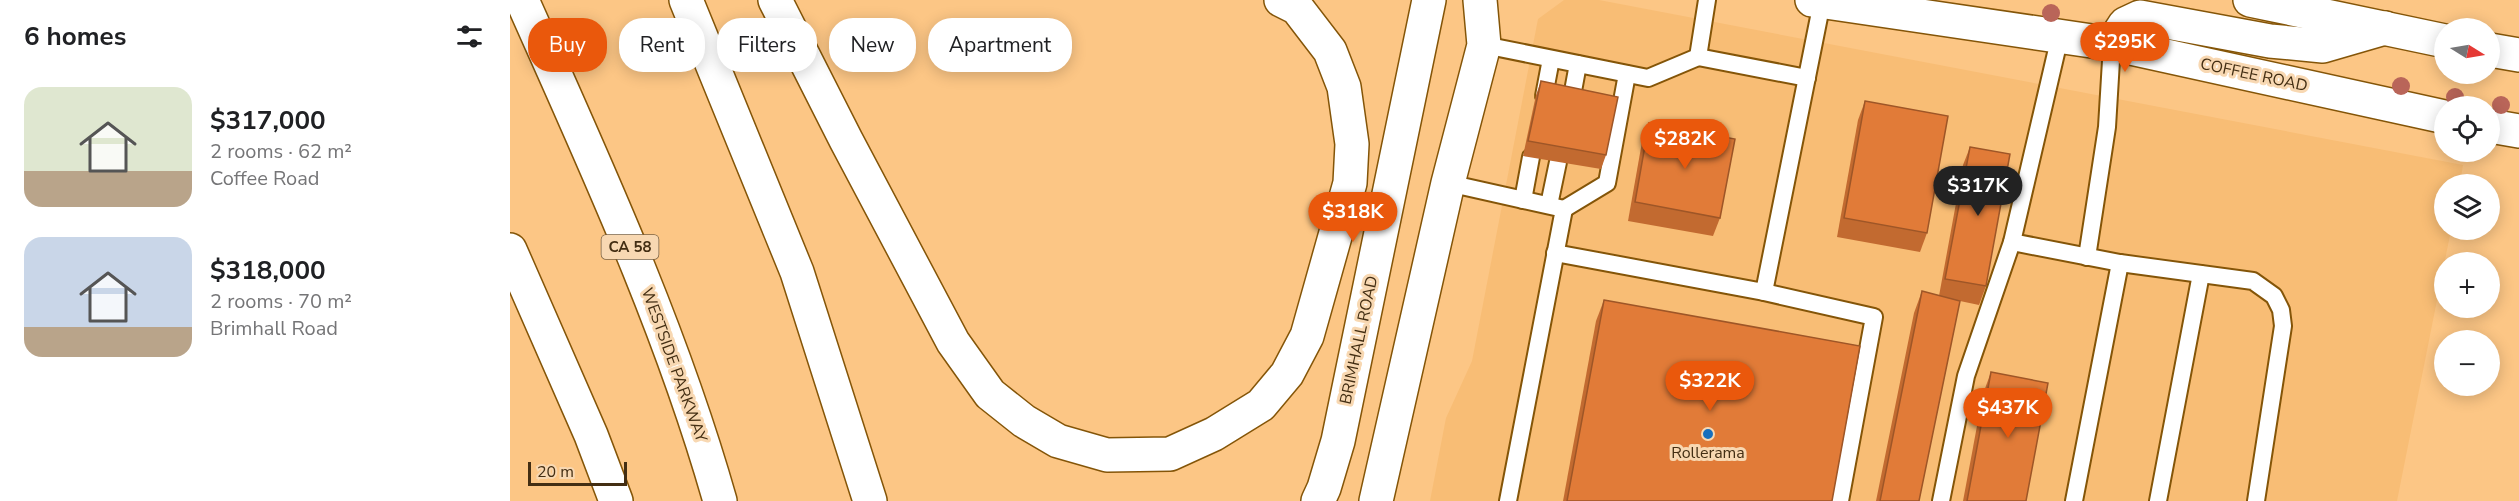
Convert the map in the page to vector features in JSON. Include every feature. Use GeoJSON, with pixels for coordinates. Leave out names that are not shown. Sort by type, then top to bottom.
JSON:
{"type":"FeatureCollection","features":[{"type":"Feature","properties":{"kind":"main road","name":"WESTSIDE PARKWAY"},"geometry":{"type":"LineString","coordinates":[[522,0],[600,174],[655,308],[705,448],[720,501]]}},
{"type":"Feature","properties":{"kind":"main road"},"geometry":{"type":"LineString","coordinates":[[686,0],[797,272],[870,501]]}},
{"type":"Feature","properties":{"kind":"main road"},"geometry":{"type":"LineString","coordinates":[[775,0],[953,342],[990,394],[1024,421],[1058,441],[1107,455],[1170,454],[1214,434],[1261,405],[1287,374],[1306,336],[1350,183],[1352,144],[1344,87],[1330,51],[1297,8],[1281,0]]}},
{"type":"Feature","properties":{"kind":"main road","name":"BRIMHALL ROAD"},"geometry":{"type":"LineString","coordinates":[[1318,501],[1338,441],[1429,0]]}},
{"type":"Feature","properties":{"kind":"main road"},"geometry":{"type":"LineString","coordinates":[[1376,501],[1448,183],[1484,45],[1480,0]]}},
{"type":"Feature","properties":{"kind":"main road"},"geometry":{"type":"LineString","coordinates":[[2250,0],[2434,39]]}},
{"type":"Feature","properties":{"kind":"main road","name":"COFFEE ROAD"},"geometry":{"type":"LineString","coordinates":[[1817,1],[2112,44],[2434,115]]}},
{"type":"Feature","properties":{"kind":"main road"},"geometry":{"type":"LineString","coordinates":[[2112,44],[2125,24],[2140,17],[2270,41],[2323,46],[2385,28]]}},
{"type":"Feature","properties":{"kind":"main road"},"geometry":{"type":"LineString","coordinates":[[2500,52],[2519,55]]}},
{"type":"Feature","properties":{"kind":"main road"},"geometry":{"type":"LineString","coordinates":[[2500,128],[2519,131]]}},
{"type":"Feature","properties":{"kind":"main road"},"geometry":{"type":"LineString","coordinates":[[510,250],[591,435],[616,501]]}},
{"type":"Feature","properties":{"kind":"lane"},"geometry":{"type":"LineString","coordinates":[[1698,57],[1707,0]]}},
{"type":"Feature","properties":{"kind":"lane"},"geometry":{"type":"LineString","coordinates":[[1764,292],[1807,78],[1817,1]]}},
{"type":"Feature","properties":{"kind":"lane"},"geometry":{"type":"LineString","coordinates":[[1941,501],[1966,376],[2012,242],[2060,36]]}},
{"type":"Feature","properties":{"kind":"lane"},"geometry":{"type":"LineString","coordinates":[[2088,257],[2107,127],[2112,44]]}},
{"type":"Feature","properties":{"kind":"lane"},"geometry":{"type":"LineString","coordinates":[[1484,45],[1648,78],[1698,57],[1807,78]]}},
{"type":"Feature","properties":{"kind":"lane"},"geometry":{"type":"LineString","coordinates":[[1544,96],[1551,58]]}},
{"type":"Feature","properties":{"kind":"lane"},"geometry":{"type":"LineString","coordinates":[[1571,102],[1578,64]]}},
{"type":"Feature","properties":{"kind":"lane"},"geometry":{"type":"LineString","coordinates":[[1448,183],[1557,207],[1607,183],[1627,74]]}},
{"type":"Feature","properties":{"kind":"lane"},"geometry":{"type":"LineString","coordinates":[[1523,200],[1532,157]]}},
{"type":"Feature","properties":{"kind":"lane"},"geometry":{"type":"LineString","coordinates":[[1508,501],[1555,253],[1558,162]]}},
{"type":"Feature","properties":{"kind":"lane"},"geometry":{"type":"LineString","coordinates":[[2012,242],[2088,257],[2253,281],[2274,296],[2281,310],[2283,326],[2256,501]]}},
{"type":"Feature","properties":{"kind":"lane"},"geometry":{"type":"LineString","coordinates":[[1555,253],[1764,292],[1874,317],[1840,501]]}},
{"type":"Feature","properties":{"kind":"lane"},"geometry":{"type":"LineString","coordinates":[[2074,501],[2120,262]]}},
{"type":"Feature","properties":{"kind":"lane"},"geometry":{"type":"LineString","coordinates":[[2158,501],[2201,274]]}},
{"type":"Feature","properties":{"kind":"shaded area"},"geometry":{"type":"Polygon","coordinates":[[[1564,0],[1599,0],[2434,159],[2434,162],[2463,165],[2462,174],[2434,174],[2434,240],[2449,240],[2447,252],[2434,252],[2434,315],[2397,501],[1430,501],[1446,418],[1472,361],[1538,19],[1564,0]]]}},
{"type":"Feature","properties":{"kind":"building"},"geometry":{"type":"Polygon","coordinates":[[[1541,81],[1618,97],[1606,155],[1528,141],[1541,81]]]}},
{"type":"Feature","properties":{"kind":"building"},"geometry":{"type":"Polygon","coordinates":[[[1865,101],[1948,116],[1927,233],[1844,218],[1865,101]]]}},
{"type":"Feature","properties":{"kind":"building"},"geometry":{"type":"Polygon","coordinates":[[[1649,123],[1735,139],[1720,218],[1635,202],[1649,123]]]}},
{"type":"Feature","properties":{"kind":"building"},"geometry":{"type":"Polygon","coordinates":[[[1970,147],[2010,154],[1986,286],[1945,279],[1970,147]]]}},
{"type":"Feature","properties":{"kind":"building"},"geometry":{"type":"Polygon","coordinates":[[[1922,291],[1960,301],[1919,501],[1880,501],[1922,291]]]}},
{"type":"Feature","properties":{"kind":"building","name":"Rollerama"},"geometry":{"type":"Polygon","coordinates":[[[1604,300],[1860,346],[1832,501],[1567,501],[1604,300]]]}},
{"type":"Feature","properties":{"kind":"building"},"geometry":{"type":"Polygon","coordinates":[[[1991,372],[2048,383],[2026,501],[1967,501],[1991,372]]]}},
{"type":"Feature","properties":{"kind":"place","name":"Rollerama"},"geometry":{"type":"Point","coordinates":[1708,434]}}]}
